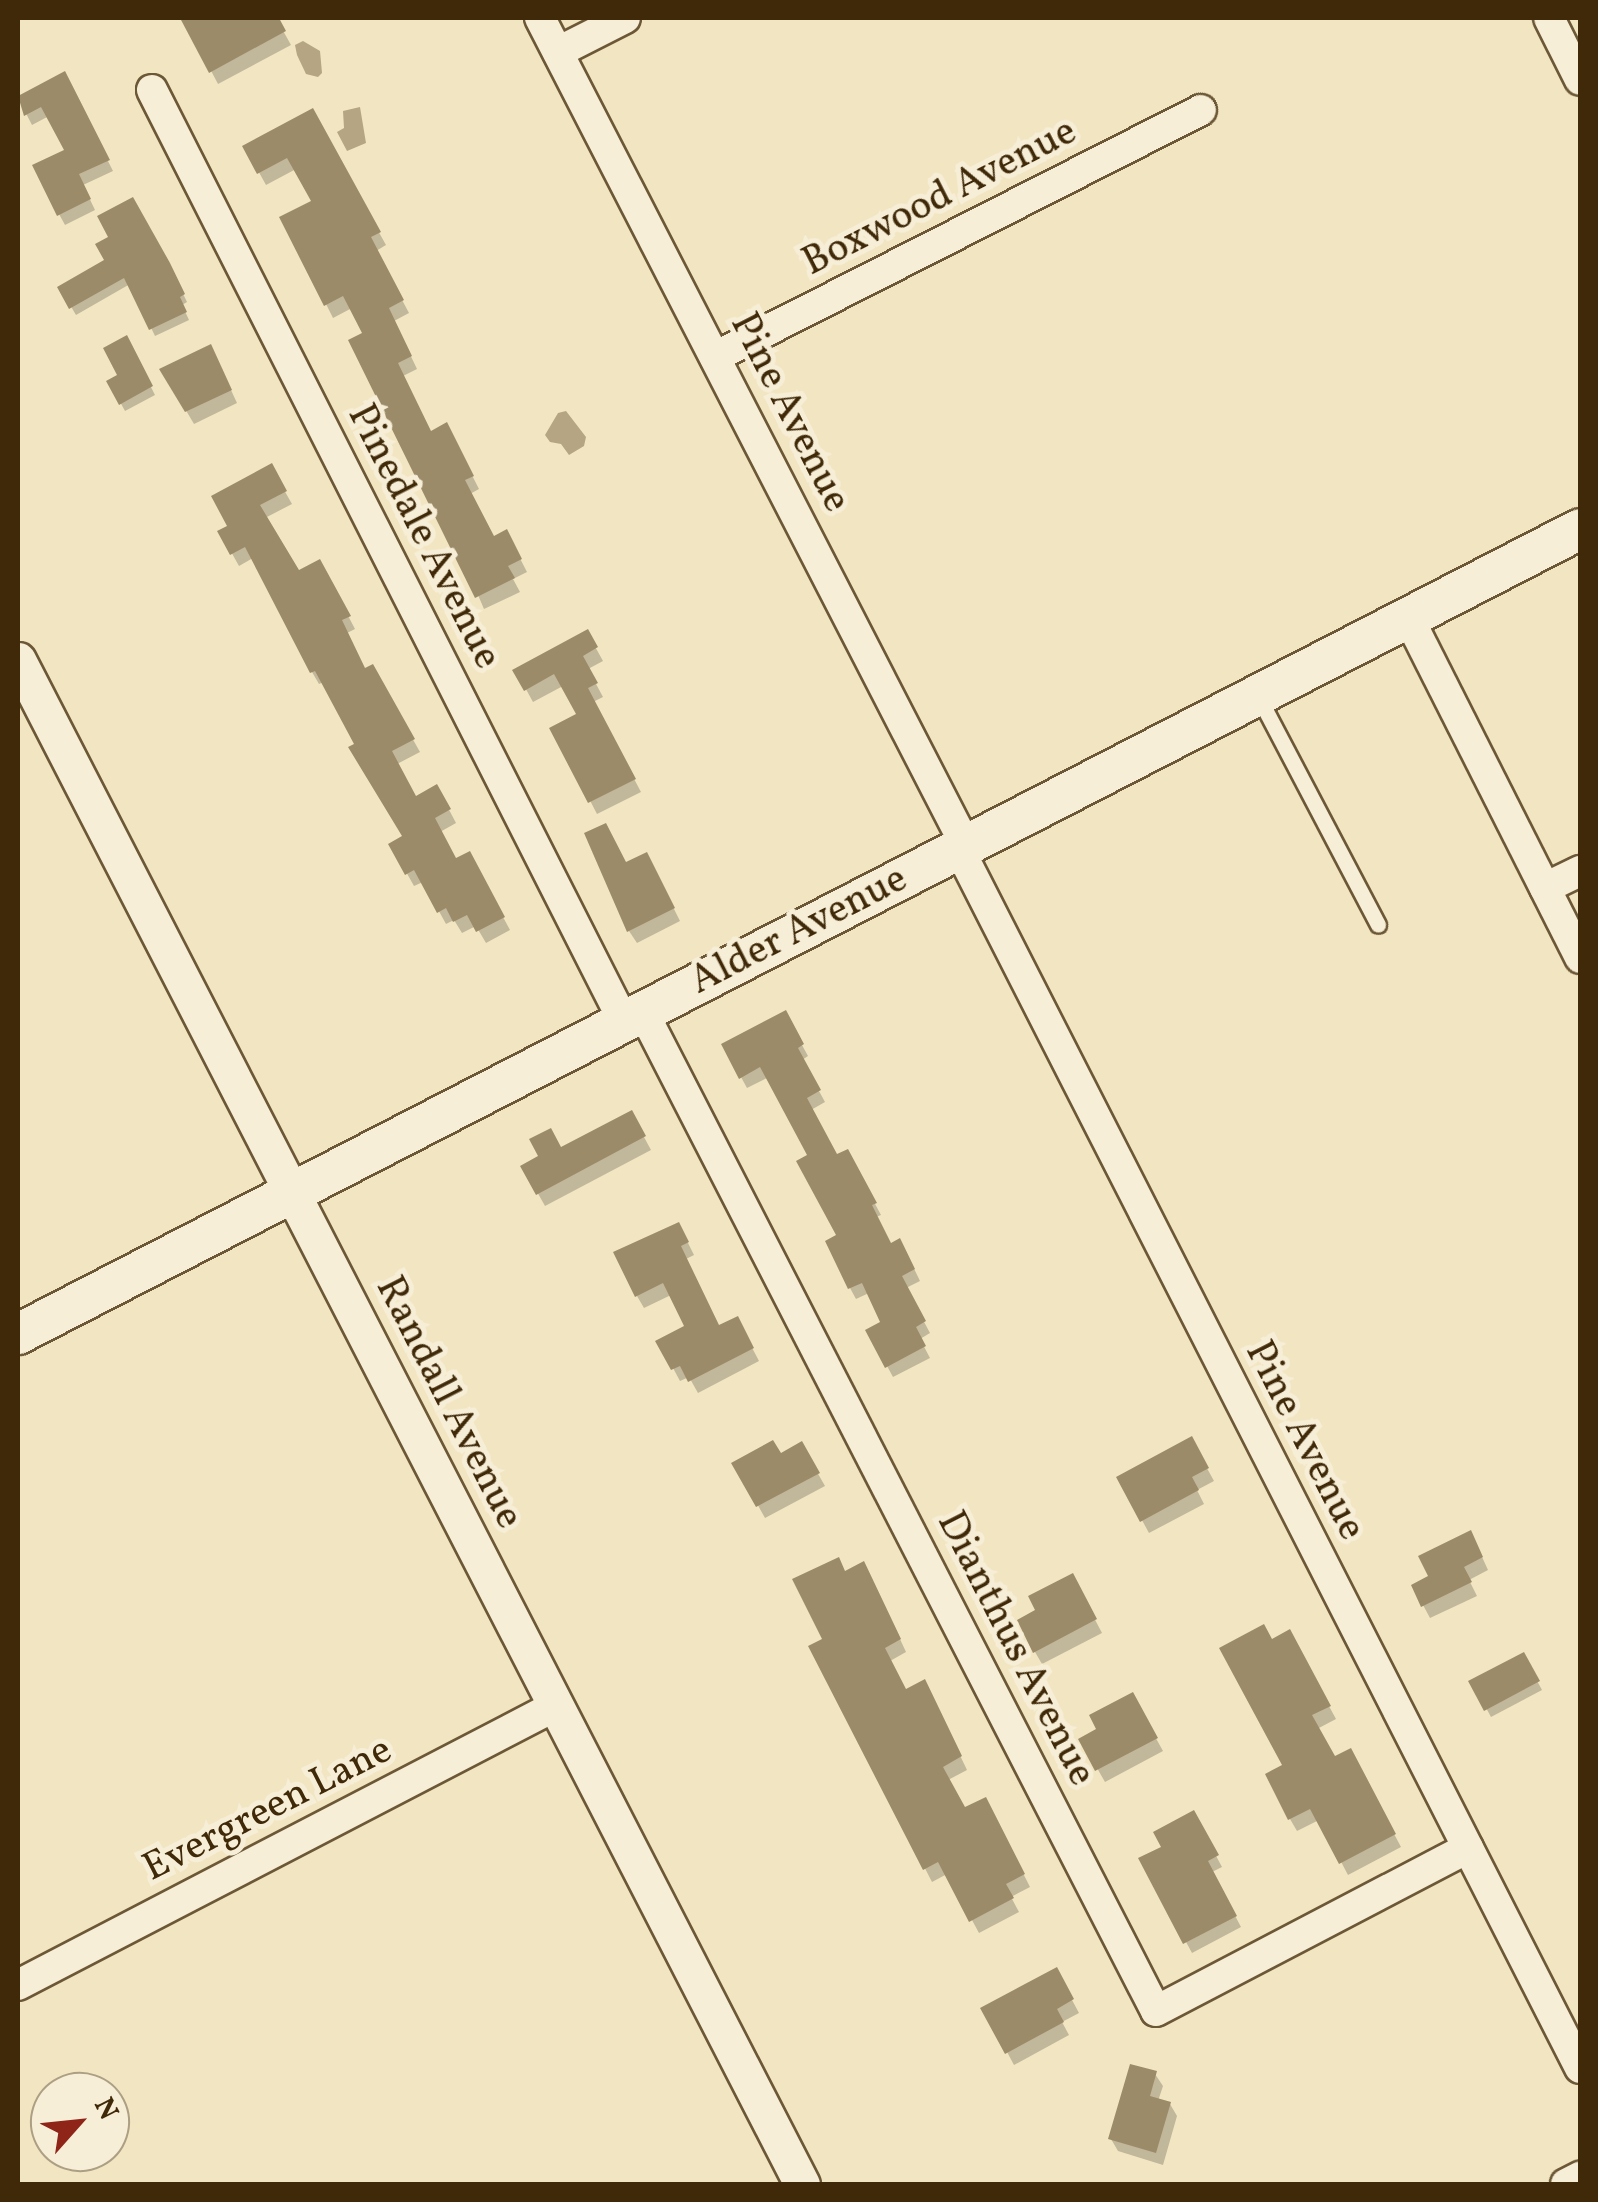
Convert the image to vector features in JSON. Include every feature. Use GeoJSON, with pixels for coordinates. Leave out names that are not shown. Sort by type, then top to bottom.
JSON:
{"type":"FeatureCollection","features":[{"type":"Feature","properties":{"kind":"main road","name":"Alder Avenue"},"geometry":{"type":"LineString","coordinates":[[18,1334],[1580,528]]}},
{"type":"Feature","properties":{"kind":"street","name":"Pine Avenue"},"geometry":{"type":"LineString","coordinates":[[540,18],[1580,2068]]}},
{"type":"Feature","properties":{"kind":"street"},"geometry":{"type":"LineString","coordinates":[[558,52],[626,18]]}},
{"type":"Feature","properties":{"kind":"street"},"geometry":{"type":"LineString","coordinates":[[1548,18],[1580,80]]}},
{"type":"Feature","properties":{"kind":"street","name":"Pinedale Avenue"},"geometry":{"type":"LineString","coordinates":[[152,90],[633,1016]]}},
{"type":"Feature","properties":{"kind":"street","name":"Boxwood Avenue"},"geometry":{"type":"LineString","coordinates":[[715,357],[1201,110]]}},
{"type":"Feature","properties":{"kind":"street"},"geometry":{"type":"LineString","coordinates":[[1408,617],[1580,958]]}},
{"type":"Feature","properties":{"kind":"street","name":"Randall Avenue"},"geometry":{"type":"LineString","coordinates":[[18,660],[802,2184]]}},
{"type":"Feature","properties":{"kind":"street"},"geometry":{"type":"LineString","coordinates":[[1545,888],[1580,870]]}},
{"type":"Feature","properties":{"kind":"street","name":"Dianthus Avenue"},"geometry":{"type":"LineString","coordinates":[[633,1016],[1156,2011],[1468,1848]]}},
{"type":"Feature","properties":{"kind":"street","name":"Evergreen Lane"},"geometry":{"type":"LineString","coordinates":[[18,1985],[555,1706]]}},
{"type":"Feature","properties":{"kind":"street"},"geometry":{"type":"LineString","coordinates":[[1566,2184],[1580,2177]]}},
{"type":"Feature","properties":{"kind":"lane"},"geometry":{"type":"LineString","coordinates":[[1258,694],[1378,925]]}},
{"type":"Feature","properties":{"kind":"shaded area"},"geometry":{"type":"Polygon","coordinates":[[[303,41],[320,51],[322,73],[318,77],[306,74],[297,55],[295,45],[303,41]]]}},
{"type":"Feature","properties":{"kind":"shaded area"},"geometry":{"type":"Polygon","coordinates":[[[360,107],[366,143],[347,151],[337,132],[344,128],[343,111],[360,107]]]}},
{"type":"Feature","properties":{"kind":"shaded area"},"geometry":{"type":"Polygon","coordinates":[[[566,411],[586,437],[584,446],[569,455],[561,444],[550,442],[545,435],[558,413],[566,411]]]}},
{"type":"Feature","properties":{"kind":"building"},"geometry":{"type":"Polygon","coordinates":[[[180,18],[279,18],[286,31],[209,73],[180,18]]]}},
{"type":"Feature","properties":{"kind":"building"},"geometry":{"type":"Polygon","coordinates":[[[65,71],[110,160],[79,174],[91,199],[57,216],[32,165],[64,150],[41,107],[24,116],[18,96],[65,71]]]}},
{"type":"Feature","properties":{"kind":"building"},"geometry":{"type":"Polygon","coordinates":[[[313,108],[381,232],[371,237],[404,300],[389,308],[412,356],[398,363],[431,431],[447,422],[474,476],[465,480],[494,536],[507,529],[522,559],[508,566],[515,578],[475,598],[348,340],[362,333],[343,296],[324,306],[279,217],[311,201],[287,158],[257,174],[242,146],[313,108]]]}},
{"type":"Feature","properties":{"kind":"building"},"geometry":{"type":"Polygon","coordinates":[[[133,197],[185,294],[180,297],[187,312],[149,330],[124,278],[69,309],[57,287],[104,260],[95,244],[108,237],[97,216],[133,197]]]}},
{"type":"Feature","properties":{"kind":"building"},"geometry":{"type":"Polygon","coordinates":[[[127,335],[153,386],[119,405],[106,381],[117,375],[103,348],[127,335]]]}},
{"type":"Feature","properties":{"kind":"building"},"geometry":{"type":"Polygon","coordinates":[[[211,344],[232,390],[185,412],[159,369],[211,344]]]}},
{"type":"Feature","properties":{"kind":"building"},"geometry":{"type":"Polygon","coordinates":[[[272,463],[287,491],[260,505],[299,570],[320,559],[351,616],[342,620],[365,668],[373,664],[415,739],[392,751],[416,796],[437,784],[451,809],[435,818],[456,858],[470,851],[505,917],[476,932],[467,915],[453,922],[446,908],[437,913],[414,870],[405,875],[388,844],[402,836],[348,747],[354,744],[315,671],[310,673],[245,547],[230,555],[217,531],[227,526],[211,496],[272,463]]]}},
{"type":"Feature","properties":{"kind":"building"},"geometry":{"type":"Polygon","coordinates":[[[588,629],[598,647],[583,656],[598,683],[588,688],[636,779],[588,803],[549,728],[576,714],[554,674],[524,691],[512,670],[588,629]]]}},
{"type":"Feature","properties":{"kind":"building"},"geometry":{"type":"Polygon","coordinates":[[[606,823],[626,862],[647,852],[675,908],[627,932],[584,833],[606,823]]]}},
{"type":"Feature","properties":{"kind":"building"},"geometry":{"type":"Polygon","coordinates":[[[786,1010],[804,1044],[798,1048],[821,1090],[807,1098],[837,1154],[848,1149],[877,1203],[872,1205],[891,1243],[900,1238],[915,1269],[902,1276],[926,1321],[916,1327],[926,1346],[885,1368],[865,1330],[880,1322],[862,1283],[848,1289],[825,1241],[836,1235],[796,1161],[807,1155],[760,1067],[739,1079],[721,1044],[786,1010]]]}},
{"type":"Feature","properties":{"kind":"building"},"geometry":{"type":"Polygon","coordinates":[[[632,1110],[646,1136],[536,1195],[520,1166],[538,1156],[529,1139],[551,1128],[561,1147],[632,1110]]]}},
{"type":"Feature","properties":{"kind":"building"},"geometry":{"type":"Polygon","coordinates":[[[679,1222],[689,1242],[681,1246],[719,1325],[738,1316],[754,1348],[688,1382],[680,1366],[671,1370],[655,1341],[684,1326],[663,1283],[635,1297],[613,1252],[679,1222]]]}},
{"type":"Feature","properties":{"kind":"building"},"geometry":{"type":"Polygon","coordinates":[[[1192,1436],[1209,1468],[1192,1477],[1199,1490],[1140,1522],[1116,1477],[1192,1436]]]}},
{"type":"Feature","properties":{"kind":"building"},"geometry":{"type":"Polygon","coordinates":[[[773,1440],[781,1453],[802,1441],[820,1473],[756,1507],[731,1463],[773,1440]]]}},
{"type":"Feature","properties":{"kind":"building"},"geometry":{"type":"Polygon","coordinates":[[[1471,1530],[1483,1557],[1464,1567],[1472,1582],[1421,1607],[1411,1585],[1428,1576],[1418,1556],[1471,1530]]]}},
{"type":"Feature","properties":{"kind":"building"},"geometry":{"type":"Polygon","coordinates":[[[839,1557],[845,1571],[864,1561],[901,1639],[885,1648],[906,1689],[925,1679],[962,1756],[943,1767],[965,1807],[986,1797],[1025,1874],[1006,1884],[1014,1898],[969,1922],[938,1862],[923,1870],[808,1646],[822,1639],[792,1579],[839,1557]]]}},
{"type":"Feature","properties":{"kind":"building"},"geometry":{"type":"Polygon","coordinates":[[[1073,1573],[1097,1619],[1033,1653],[1017,1620],[1035,1610],[1028,1596],[1073,1573]]]}},
{"type":"Feature","properties":{"kind":"building"},"geometry":{"type":"Polygon","coordinates":[[[1264,1624],[1272,1639],[1290,1629],[1331,1706],[1312,1715],[1335,1756],[1351,1748],[1396,1834],[1339,1864],[1310,1809],[1288,1820],[1265,1774],[1282,1765],[1219,1648],[1264,1624]]]}},
{"type":"Feature","properties":{"kind":"building"},"geometry":{"type":"Polygon","coordinates":[[[1524,1652],[1540,1681],[1484,1711],[1468,1681],[1524,1652]]]}},
{"type":"Feature","properties":{"kind":"building"},"geometry":{"type":"Polygon","coordinates":[[[1133,1692],[1158,1738],[1095,1771],[1078,1739],[1096,1729],[1089,1715],[1133,1692]]]}},
{"type":"Feature","properties":{"kind":"building"},"geometry":{"type":"Polygon","coordinates":[[[1194,1810],[1219,1855],[1208,1861],[1237,1916],[1183,1944],[1138,1858],[1161,1847],[1153,1832],[1194,1810]]]}},
{"type":"Feature","properties":{"kind":"building"},"geometry":{"type":"Polygon","coordinates":[[[1057,1967],[1074,1999],[1057,2009],[1064,2022],[1005,2054],[980,2008],[1057,1967]]]}},
{"type":"Feature","properties":{"kind":"building"},"geometry":{"type":"Polygon","coordinates":[[[1130,2064],[1157,2071],[1150,2096],[1171,2102],[1156,2153],[1108,2139],[1130,2064]]]}}]}
